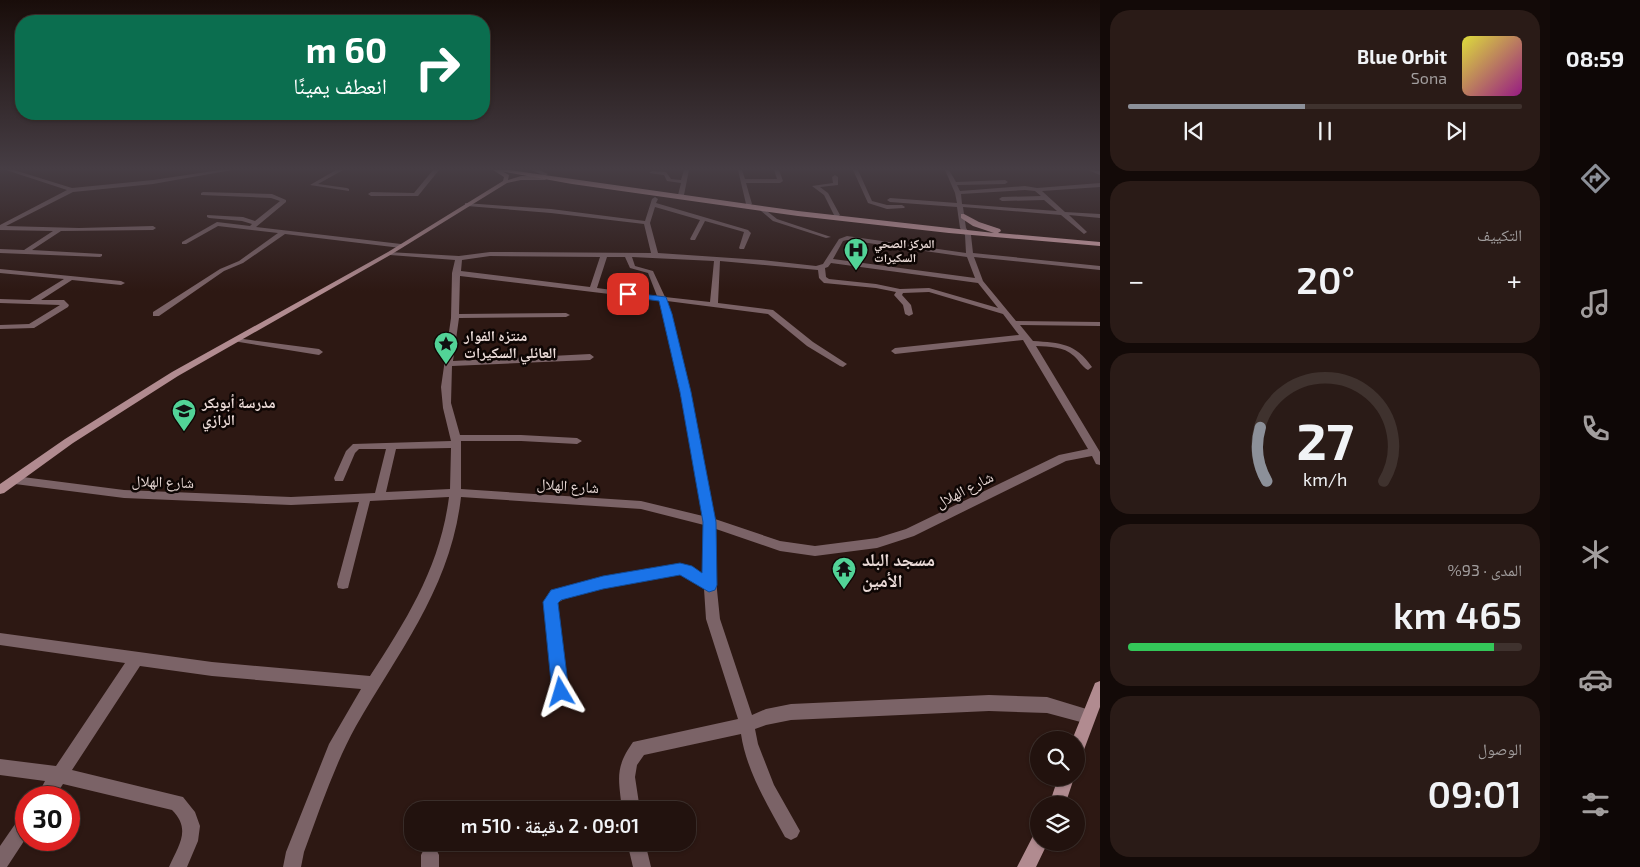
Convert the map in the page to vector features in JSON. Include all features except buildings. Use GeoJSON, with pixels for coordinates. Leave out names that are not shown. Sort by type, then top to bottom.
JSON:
{"type":"FeatureCollection","features":[{"type":"Feature","properties":{"kind":"main road"},"geometry":{"type":"LineString","coordinates":[[0,490],[115,411],[175,374],[239,340],[390,253],[457,210]]}},
{"type":"Feature","properties":{"kind":"main road"},"geometry":{"type":"LineString","coordinates":[[769,210],[965,226],[1100,244]]}},
{"type":"Feature","properties":{"kind":"main road"},"geometry":{"type":"LineString","coordinates":[[801,210],[965,226],[997,231],[1100,239]]}},
{"type":"Feature","properties":{"kind":"main road"},"geometry":{"type":"LineString","coordinates":[[965,226],[976,224],[997,231]]}},
{"type":"Feature","properties":{"kind":"main road"},"geometry":{"type":"LineString","coordinates":[[1083,731],[1100,688]]}},
{"type":"Feature","properties":{"kind":"main road"},"geometry":{"type":"LineString","coordinates":[[1026,867],[1034,851]]}},
{"type":"Feature","properties":{"kind":"street"},"geometry":{"type":"LineString","coordinates":[[0,228],[33,210]]}},
{"type":"Feature","properties":{"kind":"street"},"geometry":{"type":"LineString","coordinates":[[254,225],[272,210]]}},
{"type":"Feature","properties":{"kind":"street"},"geometry":{"type":"LineString","coordinates":[[545,210],[646,223]]}},
{"type":"Feature","properties":{"kind":"street"},"geometry":{"type":"LineString","coordinates":[[651,210],[646,223],[655,256]]}},
{"type":"Feature","properties":{"kind":"street"},"geometry":{"type":"LineString","coordinates":[[677,210],[748,232],[742,248]]}},
{"type":"Feature","properties":{"kind":"street"},"geometry":{"type":"LineString","coordinates":[[764,210],[775,220],[828,237]]}},
{"type":"Feature","properties":{"kind":"street"},"geometry":{"type":"LineString","coordinates":[[835,210],[837,215]]}},
{"type":"Feature","properties":{"kind":"street"},"geometry":{"type":"LineString","coordinates":[[961,210],[970,255],[980,281],[1027,340],[1096,456]]}},
{"type":"Feature","properties":{"kind":"street"},"geometry":{"type":"LineString","coordinates":[[1042,210],[1100,216]]}},
{"type":"Feature","properties":{"kind":"street"},"geometry":{"type":"LineString","coordinates":[[1062,212],[1084,232]]}},
{"type":"Feature","properties":{"kind":"street"},"geometry":{"type":"LineString","coordinates":[[209,216],[243,219],[254,225]]}},
{"type":"Feature","properties":{"kind":"street"},"geometry":{"type":"LineString","coordinates":[[693,239],[704,218]]}},
{"type":"Feature","properties":{"kind":"street"},"geometry":{"type":"LineString","coordinates":[[184,243],[213,224],[254,225],[284,232],[401,246]]}},
{"type":"Feature","properties":{"kind":"street"},"geometry":{"type":"LineString","coordinates":[[0,228],[59,230],[153,228]]}},
{"type":"Feature","properties":{"kind":"street"},"geometry":{"type":"LineString","coordinates":[[27,251],[59,230]]}},
{"type":"Feature","properties":{"kind":"street"},"geometry":{"type":"LineString","coordinates":[[156,314],[222,270],[241,262],[284,232]]}},
{"type":"Feature","properties":{"kind":"street"},"geometry":{"type":"LineString","coordinates":[[390,253],[458,258],[490,254],[628,255],[822,267],[830,261],[841,240],[847,238],[970,255],[1100,268]]}},
{"type":"Feature","properties":{"kind":"street"},"geometry":{"type":"LineString","coordinates":[[0,251],[100,256]]}},
{"type":"Feature","properties":{"kind":"street"},"geometry":{"type":"LineString","coordinates":[[628,255],[632,267],[651,272],[662,299],[686,392],[710,522],[709,585],[713,619],[747,725],[750,744],[768,790],[790,831]]}},
{"type":"Feature","properties":{"kind":"street"},"geometry":{"type":"LineString","coordinates":[[593,290],[604,256]]}},
{"type":"Feature","properties":{"kind":"street"},"geometry":{"type":"LineString","coordinates":[[292,867],[294,852],[335,750],[373,683],[415,618],[435,577],[451,525],[456,493],[456,441],[446,399],[455,316],[458,258]]}},
{"type":"Feature","properties":{"kind":"street"},"geometry":{"type":"LineString","coordinates":[[714,305],[717,260]]}},
{"type":"Feature","properties":{"kind":"street"},"geometry":{"type":"LineString","coordinates":[[830,261],[980,281]]}},
{"type":"Feature","properties":{"kind":"street"},"geometry":{"type":"LineString","coordinates":[[822,267],[823,278],[826,281],[876,286],[900,291],[929,290],[1004,312]]}},
{"type":"Feature","properties":{"kind":"street"},"geometry":{"type":"LineString","coordinates":[[1,272],[121,283]]}},
{"type":"Feature","properties":{"kind":"street"},"geometry":{"type":"LineString","coordinates":[[456,273],[764,310],[775,314],[810,344],[843,364]]}},
{"type":"Feature","properties":{"kind":"street"},"geometry":{"type":"LineString","coordinates":[[32,302],[71,278]]}},
{"type":"Feature","properties":{"kind":"street"},"geometry":{"type":"LineString","coordinates":[[900,291],[898,294],[907,305],[909,314]]}},
{"type":"Feature","properties":{"kind":"street"},"geometry":{"type":"LineString","coordinates":[[0,301],[62,302],[65,304],[31,326],[21,328],[0,327]]}},
{"type":"Feature","properties":{"kind":"street"},"geometry":{"type":"LineString","coordinates":[[455,316],[566,315]]}},
{"type":"Feature","properties":{"kind":"street"},"geometry":{"type":"LineString","coordinates":[[1014,323],[1100,324]]}},
{"type":"Feature","properties":{"kind":"street"},"geometry":{"type":"LineString","coordinates":[[239,340],[319,352]]}},
{"type":"Feature","properties":{"kind":"street"},"geometry":{"type":"LineString","coordinates":[[895,351],[1027,340],[1072,348],[1078,352],[1088,367]]}},
{"type":"Feature","properties":{"kind":"street"},"geometry":{"type":"LineString","coordinates":[[450,364],[590,357]]}},
{"type":"Feature","properties":{"kind":"street"},"geometry":{"type":"LineString","coordinates":[[339,478],[353,448],[357,446],[521,438],[577,441]]}},
{"type":"Feature","properties":{"kind":"street"},"geometry":{"type":"LineString","coordinates":[[380,496],[392,445]]}},
{"type":"Feature","properties":{"kind":"street","name":"شارع الهلال"},"geometry":{"type":"LineString","coordinates":[[15,480],[124,494],[291,501],[456,493],[641,505],[710,522],[760,540],[806,550],[876,544],[910,533],[1063,458],[1096,456]]}},
{"type":"Feature","properties":{"kind":"street"},"geometry":{"type":"LineString","coordinates":[[343,584],[366,497]]}},
{"type":"Feature","properties":{"kind":"street"},"geometry":{"type":"LineString","coordinates":[[561,692],[550,602],[556,594],[603,582],[680,569],[687,570],[709,585]]}},
{"type":"Feature","properties":{"kind":"street"},"geometry":{"type":"LineString","coordinates":[[0,639],[212,669],[373,683]]}},
{"type":"Feature","properties":{"kind":"street"},"geometry":{"type":"LineString","coordinates":[[52,786],[137,658]]}},
{"type":"Feature","properties":{"kind":"street"},"geometry":{"type":"LineString","coordinates":[[630,801],[627,777],[629,762],[639,748],[747,725],[766,717],[791,712],[989,703],[1047,704],[1088,716]]}},
{"type":"Feature","properties":{"kind":"street"},"geometry":{"type":"LineString","coordinates":[[0,767],[60,775],[177,803],[186,811],[192,822],[191,837],[178,867]]}},
{"type":"Feature","properties":{"kind":"street"},"geometry":{"type":"LineString","coordinates":[[0,861],[15,839]]}},
{"type":"Feature","properties":{"kind":"street"},"geometry":{"type":"LineString","coordinates":[[638,851],[642,867]]}},
{"type":"Feature","properties":{"kind":"place","name":"المركز الصحي السكيرات"},"geometry":{"type":"Point","coordinates":[856,271]}},
{"type":"Feature","properties":{"kind":"place","name":"منتزه الفوار العائلي السكيرات"},"geometry":{"type":"Point","coordinates":[446,365]}},
{"type":"Feature","properties":{"kind":"place","name":"مدرسة أبوبكر الرازي"},"geometry":{"type":"Point","coordinates":[184,432]}},
{"type":"Feature","properties":{"kind":"place","name":"مسجد البلد الأمين"},"geometry":{"type":"Point","coordinates":[844,590]}},
{"type":"Feature","properties":{"kind":"route"},"geometry":{"type":"LineString","coordinates":[[561,692],[550,602],[551,598],[556,594],[603,582],[680,569],[687,570],[698,580],[709,585],[710,522],[686,392],[668,314],[662,299],[628,294]]}}]}
